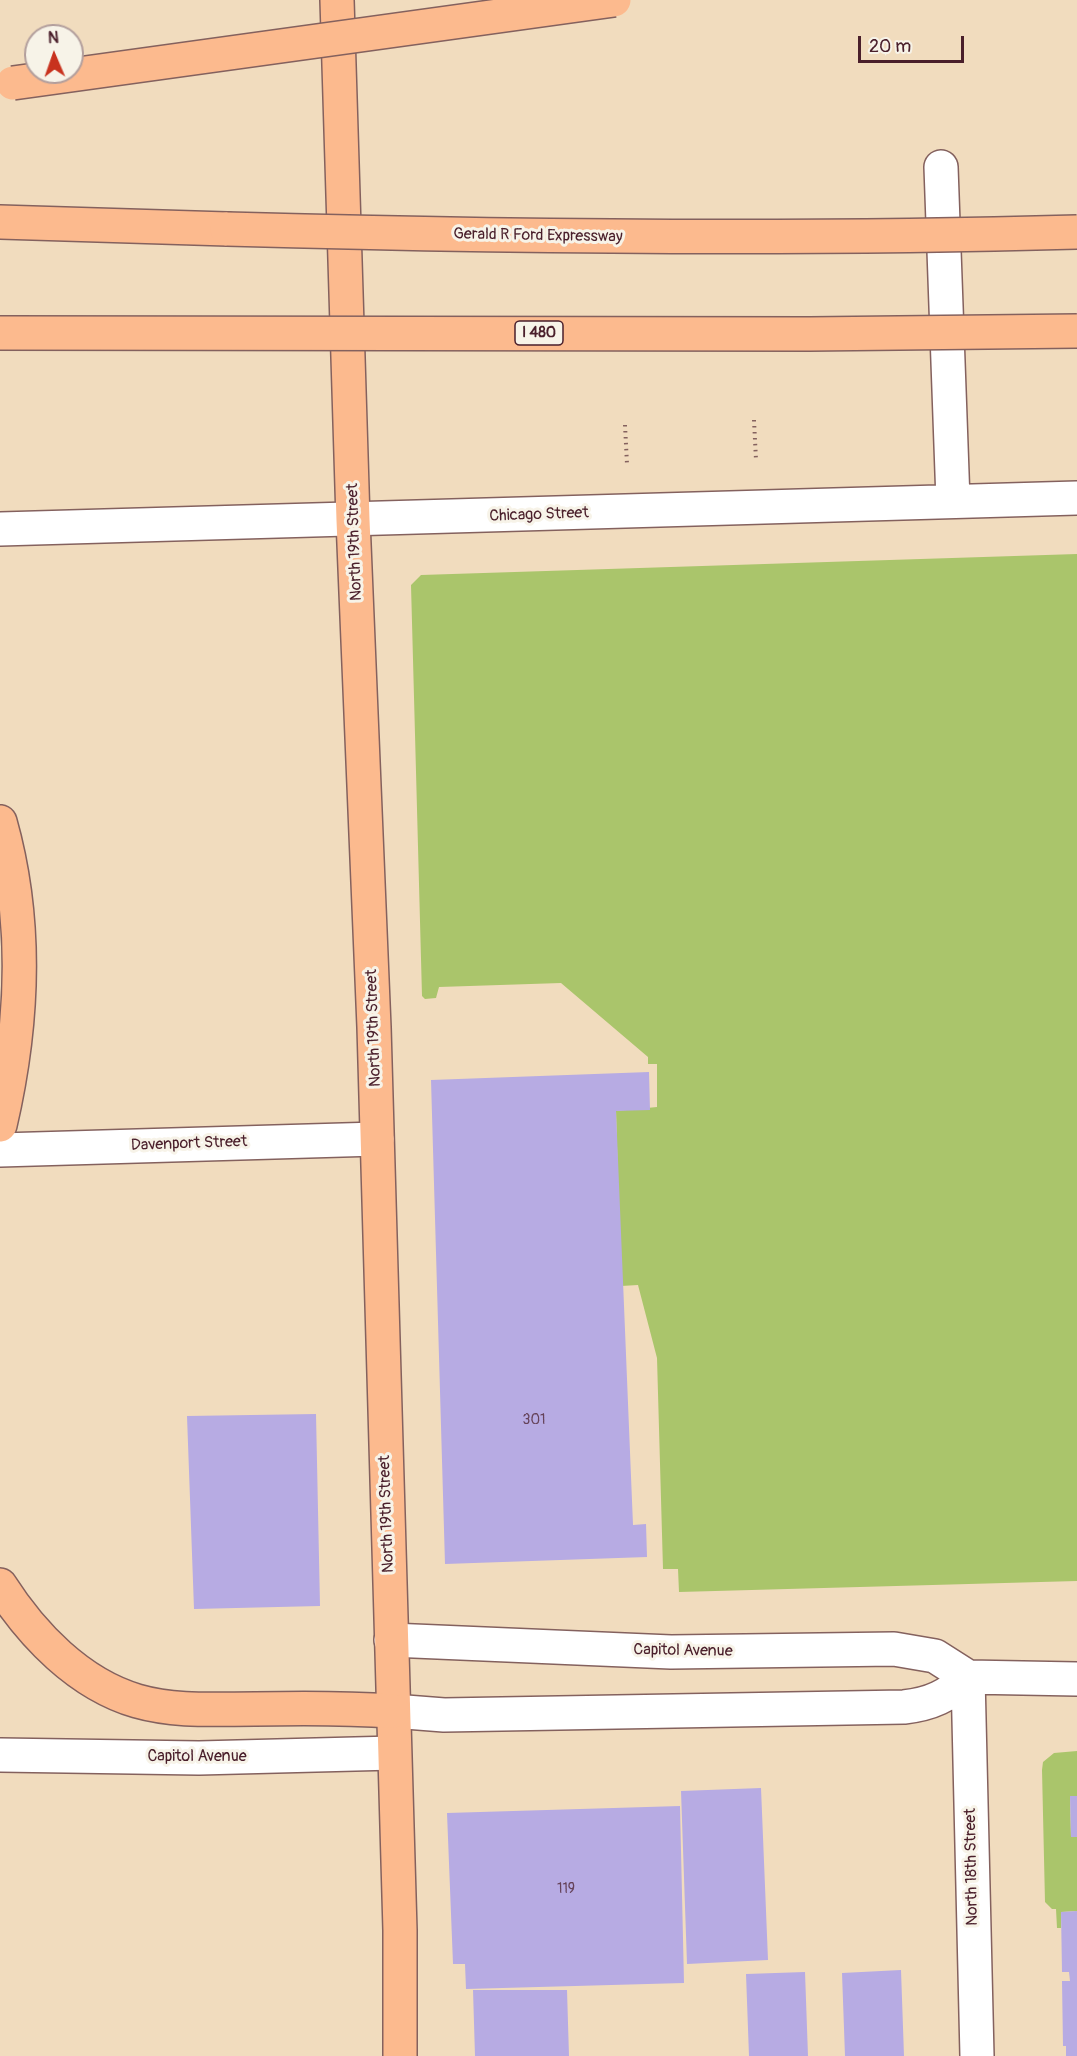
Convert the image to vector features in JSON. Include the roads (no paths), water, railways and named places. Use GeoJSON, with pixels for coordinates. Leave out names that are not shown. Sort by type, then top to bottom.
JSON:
{"type":"FeatureCollection","features":[{"type":"Feature","properties":{"kind":"main road","name":"North 19th Street"},"geometry":{"type":"LineString","coordinates":[[337,0],[353,520],[377,1139],[400,1930],[400,2056]]}},
{"type":"Feature","properties":{"kind":"main road"},"geometry":{"type":"LineString","coordinates":[[0,84],[614,0]]}},
{"type":"Feature","properties":{"kind":"main road","name":"Gerald R Ford Expressway"},"geometry":{"type":"LineString","coordinates":[[0,222],[616,237],[860,237],[1077,232]]}},
{"type":"Feature","properties":{"kind":"main road","name":"I 480"},"geometry":{"type":"LineString","coordinates":[[0,333],[822,334],[1077,331]]}},
{"type":"Feature","properties":{"kind":"main road"},"geometry":{"type":"LineString","coordinates":[[0,822],[15,898],[19,955],[17,1026],[0,1125]]}},
{"type":"Feature","properties":{"kind":"main road"},"geometry":{"type":"LineString","coordinates":[[0,1585],[21,1615],[61,1656],[91,1679],[137,1701],[188,1709],[343,1708],[393,1711]]}},
{"type":"Feature","properties":{"kind":"street"},"geometry":{"type":"LineString","coordinates":[[941,167],[953,501]]}},
{"type":"Feature","properties":{"kind":"street","name":"Chicago Street"},"geometry":{"type":"LineString","coordinates":[[0,529],[1077,498]]}},
{"type":"Feature","properties":{"kind":"street","name":"Davenport Street"},"geometry":{"type":"LineString","coordinates":[[0,1150],[377,1139]]}},
{"type":"Feature","properties":{"kind":"street","name":"Capitol Avenue"},"geometry":{"type":"LineString","coordinates":[[391,1640],[660,1651],[894,1649],[936,1656],[968,1677]]}},
{"type":"Feature","properties":{"kind":"street"},"geometry":{"type":"LineString","coordinates":[[393,1711],[444,1715],[904,1707],[937,1700],[951,1693],[968,1677],[1077,1679]]}},
{"type":"Feature","properties":{"kind":"street","name":"North 18th Street"},"geometry":{"type":"LineString","coordinates":[[968,1677],[977,2056]]}},
{"type":"Feature","properties":{"kind":"street","name":"Capitol Avenue"},"geometry":{"type":"LineString","coordinates":[[0,1755],[20,1758],[99,1755],[199,1758],[394,1753]]}}]}
